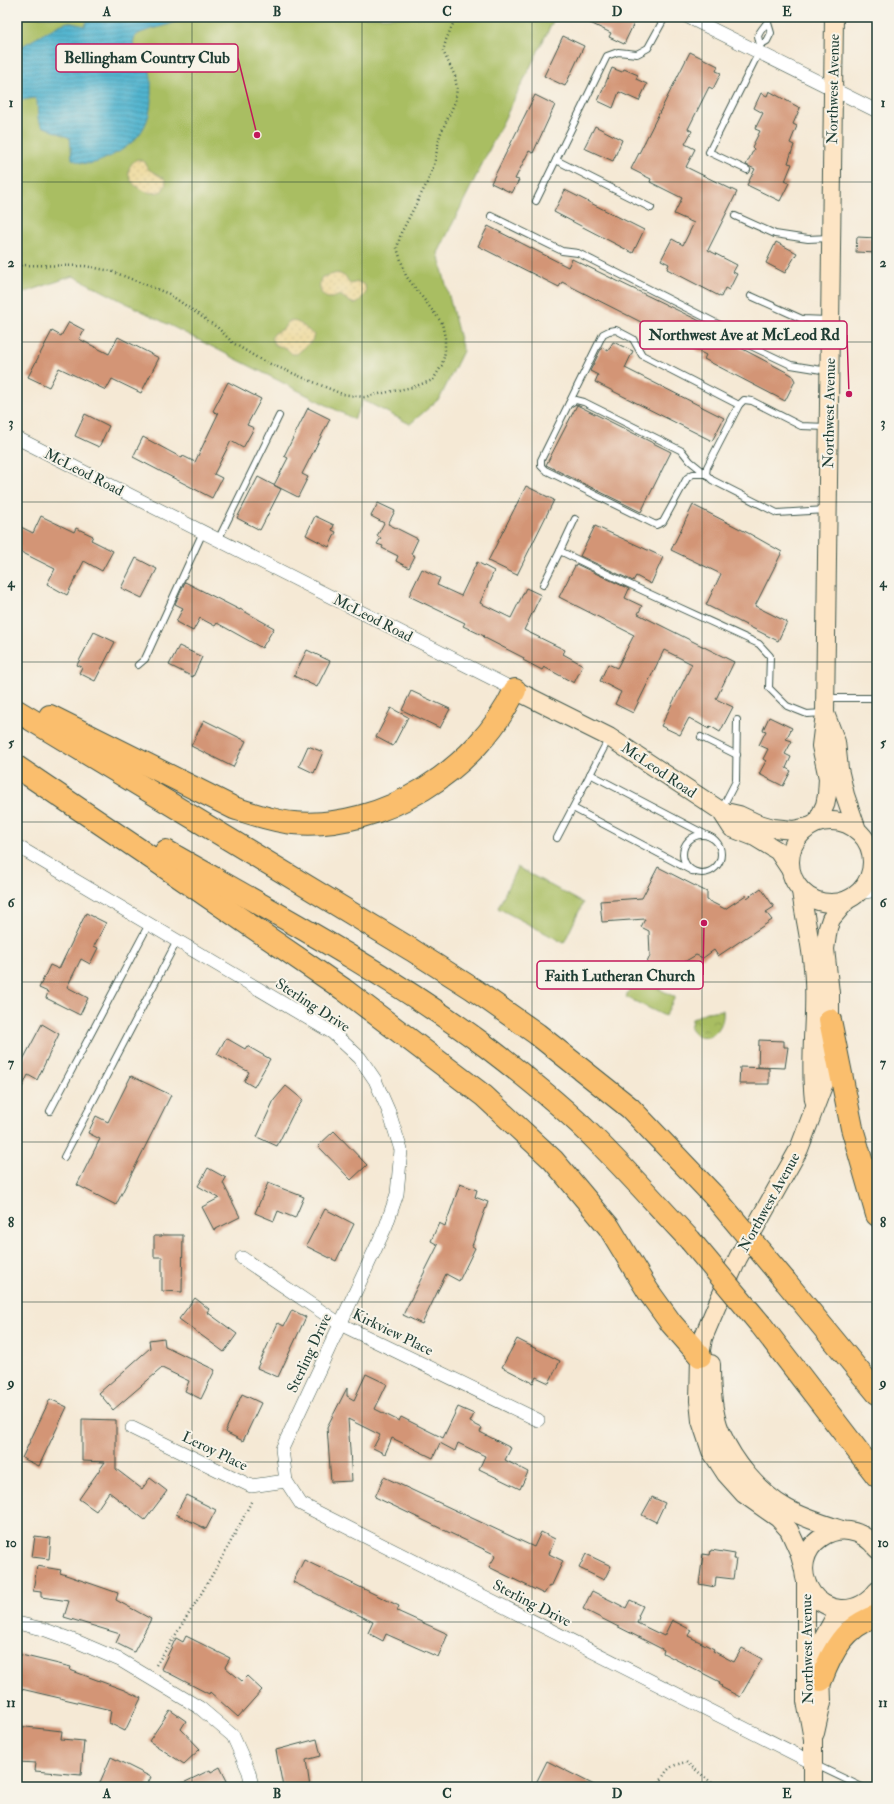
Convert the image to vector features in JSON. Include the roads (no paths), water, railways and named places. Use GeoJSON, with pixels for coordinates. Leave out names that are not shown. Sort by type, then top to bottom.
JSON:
{"type":"FeatureCollection","features":[{"type":"Feature","properties":{"kind":"highway"},"geometry":{"type":"LineString","coordinates":[[17,699],[234,808],[260,817],[301,823],[329,822],[387,808],[434,783],[482,741],[503,714],[515,690]]}},
{"type":"Feature","properties":{"kind":"highway"},"geometry":{"type":"LineString","coordinates":[[17,711],[412,950],[473,989],[537,1034],[630,1108],[714,1196],[877,1393]]}},
{"type":"Feature","properties":{"kind":"highway"},"geometry":{"type":"LineString","coordinates":[[17,767],[159,862],[355,998],[484,1096],[553,1160],[609,1227],[648,1291],[671,1323],[700,1356]]}},
{"type":"Feature","properties":{"kind":"highway"},"geometry":{"type":"LineString","coordinates":[[17,767],[357,960],[425,1003],[487,1048],[543,1093],[585,1130],[690,1240],[761,1325],[877,1476]]}},
{"type":"Feature","properties":{"kind":"highway"},"geometry":{"type":"LineString","coordinates":[[830,1020],[852,1128],[877,1215]]}},
{"type":"Feature","properties":{"kind":"highway"},"geometry":{"type":"LineString","coordinates":[[821,1680],[833,1651],[842,1639],[862,1622],[869,1605]]}},
{"type":"Feature","properties":{"kind":"main road","name":"Northwest Avenue"},"geometry":{"type":"LineString","coordinates":[[813,825],[825,805],[828,778],[821,746],[825,705],[834,17]]}},
{"type":"Feature","properties":{"kind":"main road","name":"McLeod Road"},"geometry":{"type":"LineString","coordinates":[[515,690],[609,737],[721,811],[732,828],[755,837],[778,851],[790,869]]}},
{"type":"Feature","properties":{"kind":"main road","name":"Northwest Avenue"},"geometry":{"type":"LineString","coordinates":[[825,705],[836,742],[839,769],[857,830]]}},
{"type":"Feature","properties":{"kind":"main road","name":"McLeod Road"},"geometry":{"type":"LineString","coordinates":[[721,811],[740,814],[756,823],[773,828],[793,830],[813,825]]}},
{"type":"Feature","properties":{"kind":"main road"},"geometry":{"type":"LineString","coordinates":[[838,821],[857,830],[862,835],[874,855],[871,871],[866,883],[853,896],[840,902],[824,902],[810,898],[801,891],[794,881],[790,869],[790,855],[794,843],[813,825],[838,821]]}},
{"type":"Feature","properties":{"kind":"main road","name":"Northwest Avenue"},"geometry":{"type":"LineString","coordinates":[[801,891],[812,950],[815,982],[812,1082],[815,1105]]}},
{"type":"Feature","properties":{"kind":"main road","name":"Northwest Avenue"},"geometry":{"type":"LineString","coordinates":[[813,1787],[813,1739],[806,1701],[805,1576],[799,1552],[789,1530],[778,1518],[744,1494],[726,1474],[711,1451],[701,1421],[699,1401],[700,1356],[703,1338],[738,1258],[799,1149],[824,1083],[830,1020],[830,992],[825,949],[828,928],[831,920],[853,896]]}},
{"type":"Feature","properties":{"kind":"main road","name":"Northwest Avenue"},"geometry":{"type":"LineString","coordinates":[[720,1298],[711,1364],[711,1386],[721,1432],[732,1453],[765,1493],[784,1507],[800,1516],[862,1535],[877,1549]]}},
{"type":"Feature","properties":{"kind":"main road"},"geometry":{"type":"LineString","coordinates":[[842,1530],[829,1533],[817,1540],[806,1556],[805,1576],[814,1596],[823,1603],[836,1608],[869,1605]]}},
{"type":"Feature","properties":{"kind":"main road","name":"Northwest Avenue"},"geometry":{"type":"LineString","coordinates":[[813,1739],[822,1702],[821,1680]]}},
{"type":"Feature","properties":{"kind":"street"},"geometry":{"type":"LineString","coordinates":[[688,17],[760,48],[877,111]]}},
{"type":"Feature","properties":{"kind":"street","name":"McLeod Road"},"geometry":{"type":"LineString","coordinates":[[17,438],[515,690]]}},
{"type":"Feature","properties":{"kind":"street","name":"Sterling Drive"},"geometry":{"type":"LineString","coordinates":[[17,846],[333,1034],[360,1058],[375,1080],[389,1112],[401,1150],[397,1194],[386,1226],[282,1449],[286,1481],[301,1504],[813,1763]]}},
{"type":"Feature","properties":{"kind":"street"},"geometry":{"type":"LineString","coordinates":[[853,896],[877,890]]}},
{"type":"Feature","properties":{"kind":"street","name":"Kirkview Place"},"geometry":{"type":"LineString","coordinates":[[242,1258],[340,1324],[538,1420]]}},
{"type":"Feature","properties":{"kind":"street","name":"Leroy Place"},"geometry":{"type":"LineString","coordinates":[[132,1428],[251,1486],[286,1481]]}},
{"type":"Feature","properties":{"kind":"street"},"geometry":{"type":"LineString","coordinates":[[17,1623],[43,1629],[120,1660],[200,1708],[234,1736],[249,1772],[252,1787]]}},
{"type":"Feature","properties":{"kind":"lane"},"geometry":{"type":"LineString","coordinates":[[536,201],[607,56],[618,52],[637,54],[648,48],[664,17]]}},
{"type":"Feature","properties":{"kind":"lane"},"geometry":{"type":"LineString","coordinates":[[760,48],[758,36],[761,28],[769,20]]}},
{"type":"Feature","properties":{"kind":"lane"},"geometry":{"type":"LineString","coordinates":[[747,170],[709,152],[760,48],[768,41],[771,33],[769,20]]}},
{"type":"Feature","properties":{"kind":"lane"},"geometry":{"type":"LineString","coordinates":[[556,160],[651,208]]}},
{"type":"Feature","properties":{"kind":"lane"},"geometry":{"type":"LineString","coordinates":[[491,216],[562,251],[578,253],[722,326],[734,338],[791,365],[829,371]]}},
{"type":"Feature","properties":{"kind":"lane"},"geometry":{"type":"LineString","coordinates":[[735,216],[782,236],[808,239],[831,238]]}},
{"type":"Feature","properties":{"kind":"lane"},"geometry":{"type":"LineString","coordinates":[[751,296],[802,319],[830,320]]}},
{"type":"Feature","properties":{"kind":"lane"},"geometry":{"type":"LineString","coordinates":[[706,474],[693,474],[687,478],[663,522],[656,525],[573,484],[541,466],[541,460],[603,334],[610,331],[616,330],[633,339],[642,355],[739,405]]}},
{"type":"Feature","properties":{"kind":"lane"},"geometry":{"type":"LineString","coordinates":[[568,404],[576,400],[584,402],[682,451],[690,461],[712,480],[777,513],[827,510]]}},
{"type":"Feature","properties":{"kind":"lane"},"geometry":{"type":"LineString","coordinates":[[706,474],[707,467],[739,405],[744,400],[752,401],[801,426],[828,427]]}},
{"type":"Feature","properties":{"kind":"lane"},"geometry":{"type":"LineString","coordinates":[[218,540],[278,416]]}},
{"type":"Feature","properties":{"kind":"lane"},"geometry":{"type":"LineString","coordinates":[[543,585],[575,519]]}},
{"type":"Feature","properties":{"kind":"lane"},"geometry":{"type":"LineString","coordinates":[[138,665],[145,659],[203,532]]}},
{"type":"Feature","properties":{"kind":"lane"},"geometry":{"type":"LineString","coordinates":[[560,551],[642,592],[661,598],[759,644],[770,656],[769,688],[787,706],[807,714],[825,705],[877,698]]}},
{"type":"Feature","properties":{"kind":"lane"},"geometry":{"type":"LineString","coordinates":[[721,811],[736,781],[737,720]]}},
{"type":"Feature","properties":{"kind":"lane"},"geometry":{"type":"LineString","coordinates":[[557,838],[609,737]]}},
{"type":"Feature","properties":{"kind":"lane"},"geometry":{"type":"LineString","coordinates":[[700,737],[736,755]]}},
{"type":"Feature","properties":{"kind":"lane"},"geometry":{"type":"LineString","coordinates":[[573,808],[692,871],[706,873],[717,866],[721,854],[720,848],[712,838],[590,774]]}},
{"type":"Feature","properties":{"kind":"lane"},"geometry":{"type":"LineString","coordinates":[[692,871],[684,863],[683,857],[685,845],[689,840],[700,835],[712,838]]}},
{"type":"Feature","properties":{"kind":"lane"},"geometry":{"type":"LineString","coordinates":[[50,1111],[149,924]]}},
{"type":"Feature","properties":{"kind":"lane"},"geometry":{"type":"LineString","coordinates":[[64,1157],[177,941]]}},
{"type":"Feature","properties":{"kind":"lane"},"geometry":{"type":"LineString","coordinates":[[813,1763],[862,1787]]}},
{"type":"Feature","properties":{"kind":"water"},"geometry":{"type":"Polygon","coordinates":[[[89,17],[185,17],[173,23],[138,34],[135,37],[133,41],[135,50],[149,69],[151,78],[151,104],[146,124],[135,139],[119,152],[99,161],[86,164],[72,159],[70,138],[42,126],[38,119],[37,101],[35,98],[17,101],[17,49],[59,25],[68,22],[85,26],[89,17]]]}},
{"type":"Feature","properties":{"kind":"place","name":"Bellingham Country Club"},"geometry":{"type":"Point","coordinates":[257,135]}},
{"type":"Feature","properties":{"kind":"place","name":"Northwest Ave at McLeod Rd"},"geometry":{"type":"Point","coordinates":[849,394]}},
{"type":"Feature","properties":{"kind":"place","name":"Faith Lutheran Church"},"geometry":{"type":"Point","coordinates":[704,923]}}]}
